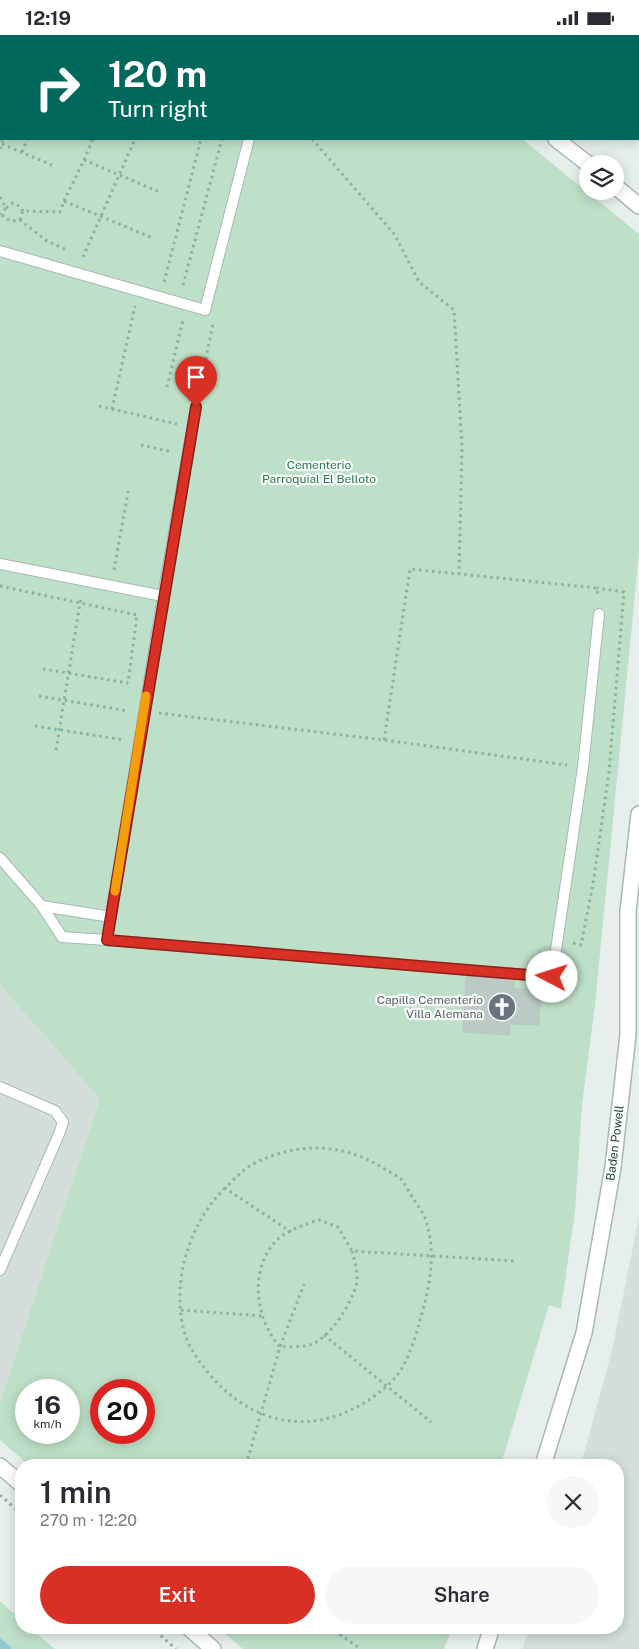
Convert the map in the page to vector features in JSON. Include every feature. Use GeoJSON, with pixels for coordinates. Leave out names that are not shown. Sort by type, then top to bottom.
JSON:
{"type":"FeatureCollection","features":[{"type":"Feature","properties":{"kind":"street"},"geometry":{"type":"LineString","coordinates":[[557,140],[579,157]]}},
{"type":"Feature","properties":{"kind":"street"},"geometry":{"type":"LineString","coordinates":[[624,194],[639,206]]}},
{"type":"Feature","properties":{"kind":"street","name":"Baden Powell"},"geometry":{"type":"LineString","coordinates":[[545,1459],[584,1333],[613,1167],[628,1035],[628,911],[639,814]]}},
{"type":"Feature","properties":{"kind":"street"},"geometry":{"type":"LineString","coordinates":[[0,1466],[15,1479]]}},
{"type":"Feature","properties":{"kind":"street"},"geometry":{"type":"LineString","coordinates":[[196,1634],[213,1649]]}},
{"type":"Feature","properties":{"kind":"street"},"geometry":{"type":"LineString","coordinates":[[486,1649],[490,1634]]}},
{"type":"Feature","properties":{"kind":"lane"},"geometry":{"type":"LineString","coordinates":[[0,251],[205,310],[249,140]]}},
{"type":"Feature","properties":{"kind":"lane"},"geometry":{"type":"LineString","coordinates":[[107,940],[196,407]]}},
{"type":"Feature","properties":{"kind":"lane"},"geometry":{"type":"LineString","coordinates":[[0,564],[163,596]]}},
{"type":"Feature","properties":{"kind":"lane"},"geometry":{"type":"LineString","coordinates":[[0,858],[42,906],[62,937],[552,977],[583,767],[599,614]]}},
{"type":"Feature","properties":{"kind":"lane"},"geometry":{"type":"LineString","coordinates":[[42,906],[111,917]]}},
{"type":"Feature","properties":{"kind":"lane"},"geometry":{"type":"LineString","coordinates":[[0,1087],[55,1111],[63,1122],[0,1270]]}},
{"type":"Feature","properties":{"kind":"path"},"geometry":{"type":"LineString","coordinates":[[0,149],[3,140]]}},
{"type":"Feature","properties":{"kind":"path"},"geometry":{"type":"LineString","coordinates":[[22,152],[27,140]]}},
{"type":"Feature","properties":{"kind":"path"},"geometry":{"type":"LineString","coordinates":[[93,140],[60,212],[23,211],[13,203],[1,215],[10,221],[20,221],[47,241],[83,258],[135,140]]}},
{"type":"Feature","properties":{"kind":"path"},"geometry":{"type":"LineString","coordinates":[[160,297],[201,140]]}},
{"type":"Feature","properties":{"kind":"path"},"geometry":{"type":"LineString","coordinates":[[167,387],[183,304],[222,140]]}},
{"type":"Feature","properties":{"kind":"path"},"geometry":{"type":"LineString","coordinates":[[313,140],[395,235],[419,282],[454,311],[462,447],[459,574]]}},
{"type":"Feature","properties":{"kind":"path"},"geometry":{"type":"LineString","coordinates":[[2,144],[52,165]]}},
{"type":"Feature","properties":{"kind":"path"},"geometry":{"type":"LineString","coordinates":[[84,160],[162,193]]}},
{"type":"Feature","properties":{"kind":"path"},"geometry":{"type":"LineString","coordinates":[[0,197],[6,208]]}},
{"type":"Feature","properties":{"kind":"path"},"geometry":{"type":"LineString","coordinates":[[64,201],[102,215],[153,238]]}},
{"type":"Feature","properties":{"kind":"path"},"geometry":{"type":"LineString","coordinates":[[20,221],[23,211]]}},
{"type":"Feature","properties":{"kind":"path"},"geometry":{"type":"LineString","coordinates":[[112,409],[138,291]]}},
{"type":"Feature","properties":{"kind":"path"},"geometry":{"type":"LineString","coordinates":[[196,407],[215,314],[205,310]]}},
{"type":"Feature","properties":{"kind":"path"},"geometry":{"type":"LineString","coordinates":[[99,406],[192,427]]}},
{"type":"Feature","properties":{"kind":"path"},"geometry":{"type":"LineString","coordinates":[[141,445],[187,455]]}},
{"type":"Feature","properties":{"kind":"path"},"geometry":{"type":"LineString","coordinates":[[112,586],[129,487]]}},
{"type":"Feature","properties":{"kind":"path"},"geometry":{"type":"LineString","coordinates":[[384,740],[410,569],[624,592],[609,772],[593,884],[581,945],[558,939]]}},
{"type":"Feature","properties":{"kind":"path"},"geometry":{"type":"LineString","coordinates":[[56,750],[82,594],[93,583]]}},
{"type":"Feature","properties":{"kind":"path"},"geometry":{"type":"LineString","coordinates":[[0,586],[137,615],[128,683]]}},
{"type":"Feature","properties":{"kind":"path"},"geometry":{"type":"LineString","coordinates":[[597,588],[599,614]]}},
{"type":"Feature","properties":{"kind":"path"},"geometry":{"type":"LineString","coordinates":[[43,669],[148,687]]}},
{"type":"Feature","properties":{"kind":"path"},"geometry":{"type":"LineString","coordinates":[[39,696],[144,713],[160,713],[384,740],[583,767]]}},
{"type":"Feature","properties":{"kind":"path"},"geometry":{"type":"LineString","coordinates":[[36,726],[139,742]]}},
{"type":"Feature","properties":{"kind":"path"},"geometry":{"type":"LineString","coordinates":[[325,1147],[364,1156],[401,1180],[425,1218],[432,1256],[430,1285],[417,1331],[401,1371],[387,1386],[350,1412],[309,1423],[276,1419],[248,1407],[224,1390],[196,1358],[185,1334],[180,1281],[186,1253],[198,1223],[213,1199],[225,1188],[251,1165],[288,1151],[325,1147]]}},
{"type":"Feature","properties":{"kind":"path"},"geometry":{"type":"LineString","coordinates":[[225,1188],[291,1232]]}},
{"type":"Feature","properties":{"kind":"path"},"geometry":{"type":"LineString","coordinates":[[318,1220],[338,1227],[352,1251],[356,1267],[356,1285],[344,1311],[330,1331],[311,1345],[280,1347],[274,1340],[259,1308],[259,1288],[263,1262],[275,1242],[291,1232],[318,1220]]}},
{"type":"Feature","properties":{"kind":"path"},"geometry":{"type":"LineString","coordinates":[[352,1251],[515,1261]]}},
{"type":"Feature","properties":{"kind":"path"},"geometry":{"type":"LineString","coordinates":[[248,1459],[280,1347],[304,1284]]}},
{"type":"Feature","properties":{"kind":"path"},"geometry":{"type":"LineString","coordinates":[[182,1310],[262,1316]]}},
{"type":"Feature","properties":{"kind":"path"},"geometry":{"type":"LineString","coordinates":[[324,1335],[432,1421]]}},
{"type":"Feature","properties":{"kind":"path"},"geometry":{"type":"LineString","coordinates":[[0,1495],[15,1509]]}},
{"type":"Feature","properties":{"kind":"path"},"geometry":{"type":"LineString","coordinates":[[159,1634],[176,1649]]}},
{"type":"Feature","properties":{"kind":"path"},"geometry":{"type":"LineString","coordinates":[[339,1634],[361,1649]]}},
{"type":"Feature","properties":{"kind":"shaded area"},"geometry":{"type":"Polygon","coordinates":[[[0,985],[100,1099],[0,1402],[0,985]]]}},
{"type":"Feature","properties":{"kind":"shaded area"},"geometry":{"type":"Polygon","coordinates":[[[639,1217],[639,1649],[522,1649],[528,1634],[624,1634],[624,1459],[583,1459],[613,1346],[639,1217]]]}},
{"type":"Feature","properties":{"kind":"green space","name":"Cementerio Parroquial El Belloto"},"geometry":{"type":"Polygon","coordinates":[[[0,140],[523,140],[579,185],[579,200],[597,200],[639,234],[639,553],[595,1005],[582,1105],[575,1211],[561,1309],[549,1305],[503,1459],[22,1459],[0,1440],[0,1402],[100,1099],[0,985],[0,140]]]}},
{"type":"Feature","properties":{"kind":"green space"},"geometry":{"type":"Polygon","coordinates":[[[0,1601],[15,1615],[15,1634],[37,1634],[55,1649],[0,1649],[0,1601]]]}},
{"type":"Feature","properties":{"kind":"green space"},"geometry":{"type":"Polygon","coordinates":[[[225,1634],[450,1634],[444,1649],[243,1649],[225,1634]]]}},
{"type":"Feature","properties":{"kind":"building","name":"Capilla Cementerio Villa Alemana"},"geometry":{"type":"Polygon","coordinates":[[[466,976],[515,979],[514,989],[541,990],[539,1025],[510,1024],[509,1035],[463,1032],[466,976]]]}},
{"type":"Feature","properties":{"kind":"waterway"},"geometry":{"type":"LineString","coordinates":[[0,1643],[7,1649]]}},
{"type":"Feature","properties":{"kind":"slow traffic"},"geometry":{"type":"LineString","coordinates":[[115,891],[146,696]]}},
{"type":"Feature","properties":{"kind":"place","name":"Capilla Cementerio Villa Alemana"},"geometry":{"type":"Point","coordinates":[502,1007]}},
{"type":"Feature","properties":{"kind":"route"},"geometry":{"type":"LineString","coordinates":[[196,407],[107,940],[552,977]]}}]}
